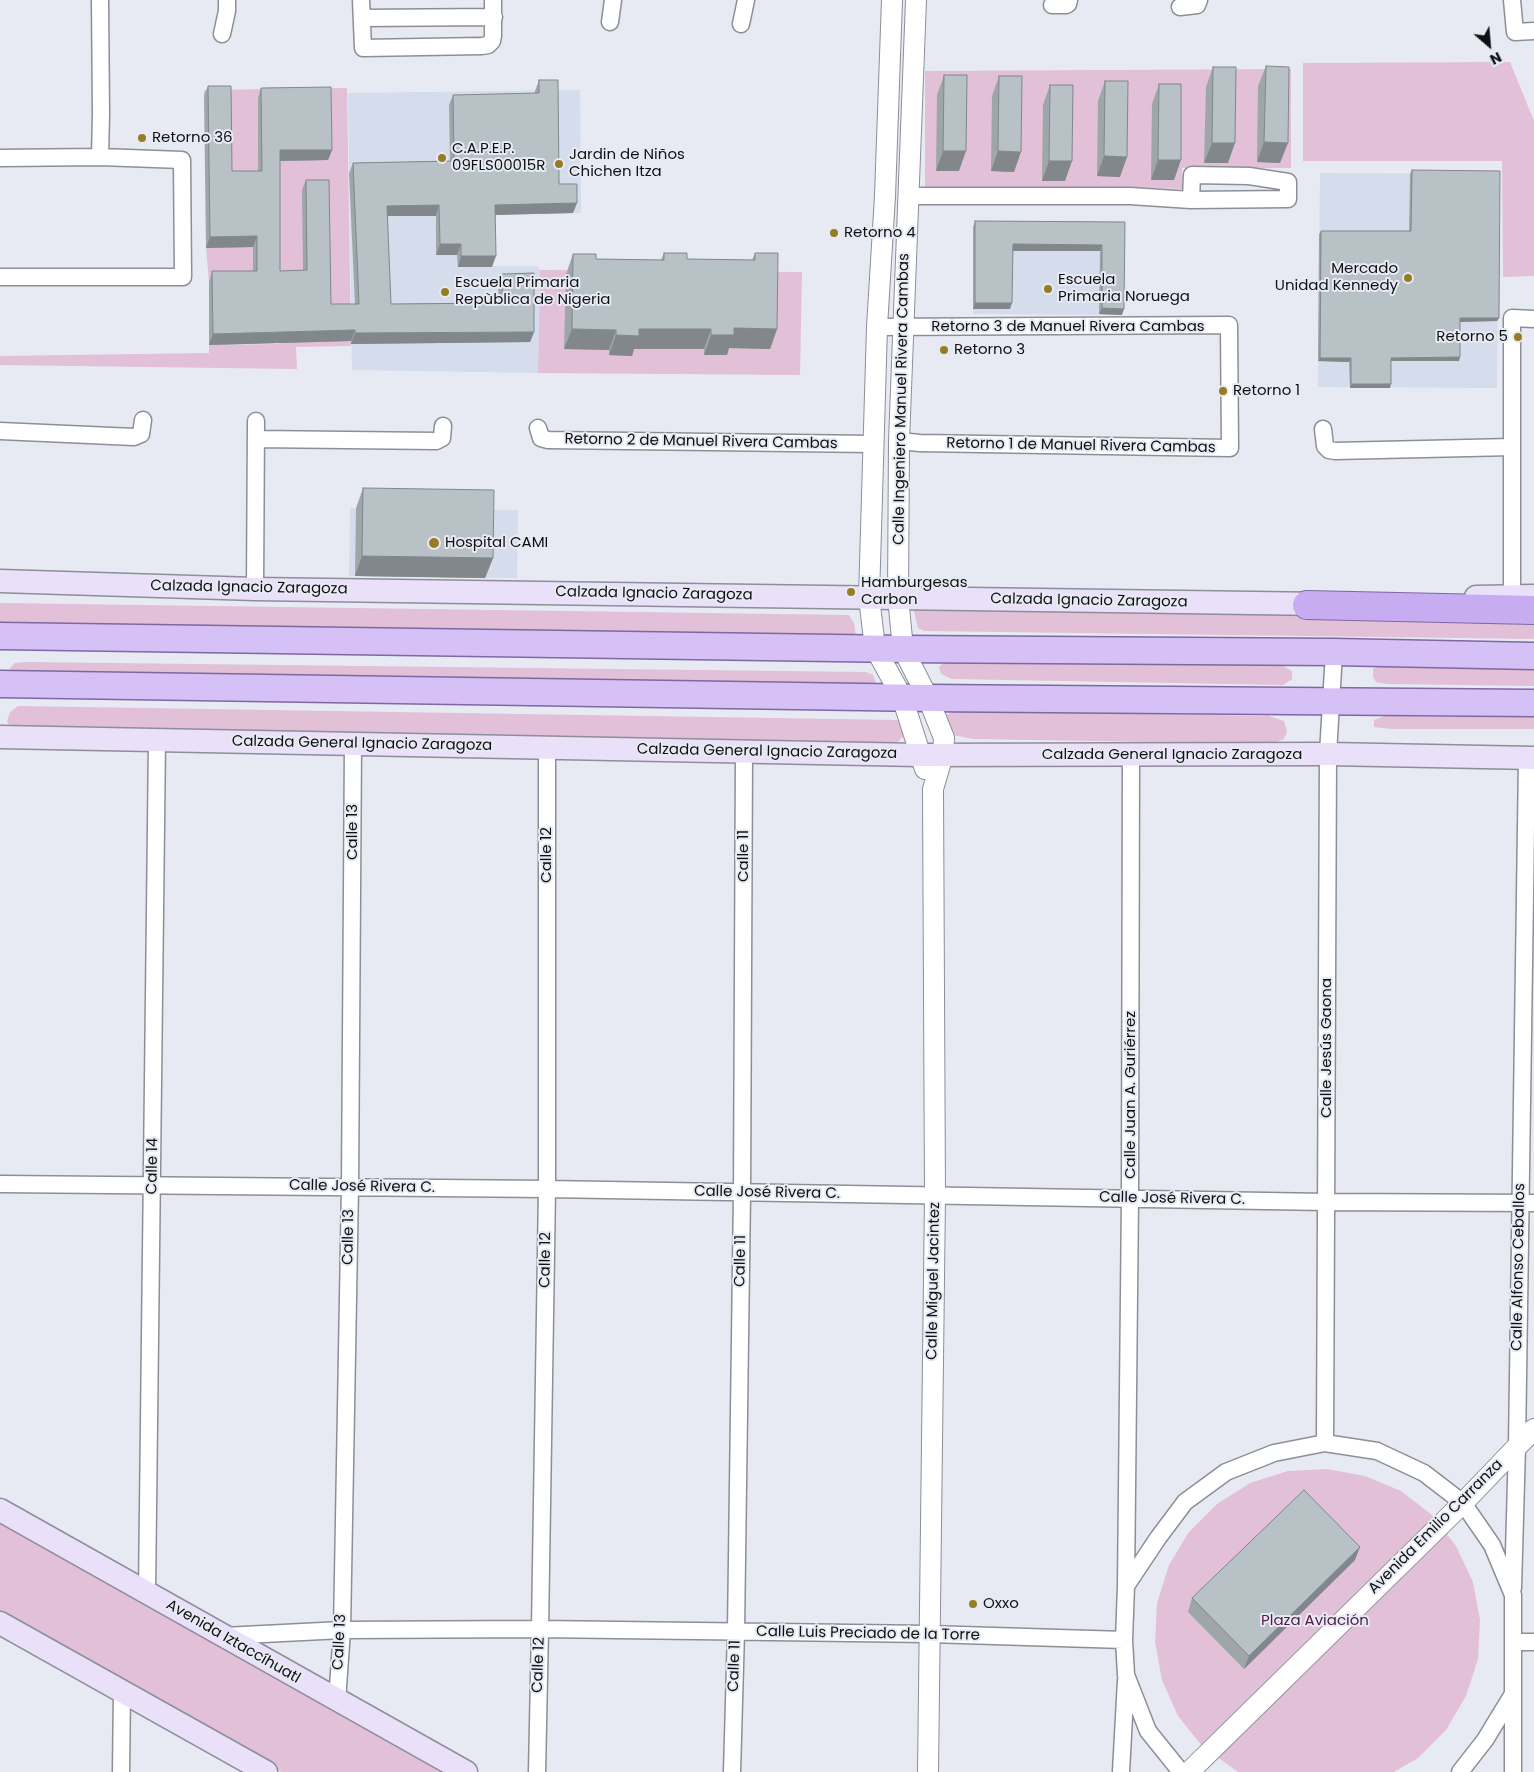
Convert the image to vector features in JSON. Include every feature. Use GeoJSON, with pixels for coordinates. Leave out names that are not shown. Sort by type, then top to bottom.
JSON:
{"type":"FeatureCollection","features":[{"type":"Feature","properties":{"kind":"highway"},"geometry":{"type":"LineString","coordinates":[[1307,605],[1527,601]]}},
{"type":"Feature","properties":{"kind":"main road","name":"Calzada Ignacio Zaragoza"},"geometry":{"type":"LineString","coordinates":[[0,581],[255,589],[898,597],[1307,605]]}},
{"type":"Feature","properties":{"kind":"main road"},"geometry":{"type":"LineString","coordinates":[[0,636],[1534,656]]}},
{"type":"Feature","properties":{"kind":"main road"},"geometry":{"type":"LineString","coordinates":[[0,684],[928,698],[1534,703]]}},
{"type":"Feature","properties":{"kind":"main road","name":"Calzada General Ignacio Zaragoza"},"geometry":{"type":"LineString","coordinates":[[0,736],[920,755],[1328,754],[1531,758]]}},
{"type":"Feature","properties":{"kind":"main road","name":"Avenida Iztaccíhuatl"},"geometry":{"type":"LineString","coordinates":[[0,1510],[466,1772]]}},
{"type":"Feature","properties":{"kind":"main road"},"geometry":{"type":"LineString","coordinates":[[0,1623],[266,1772]]}},
{"type":"Feature","properties":{"kind":"street"},"geometry":{"type":"LineString","coordinates":[[100,0],[100,157]]}},
{"type":"Feature","properties":{"kind":"street"},"geometry":{"type":"LineString","coordinates":[[222,34],[227,11],[227,0]]}},
{"type":"Feature","properties":{"kind":"street"},"geometry":{"type":"LineString","coordinates":[[361,0],[363,48],[488,45],[492,41],[493,36],[493,0]]}},
{"type":"Feature","properties":{"kind":"street"},"geometry":{"type":"LineString","coordinates":[[610,22],[613,0]]}},
{"type":"Feature","properties":{"kind":"street"},"geometry":{"type":"LineString","coordinates":[[741,24],[746,0]]}},
{"type":"Feature","properties":{"kind":"street","name":"Calle Ingeniero Manuel Rivera Cambas"},"geometry":{"type":"LineString","coordinates":[[875,648],[869,597],[873,444],[892,0]]}},
{"type":"Feature","properties":{"kind":"street","name":"Calle Ingeniero Manuel Rivera Cambas"},"geometry":{"type":"LineString","coordinates":[[903,649],[898,597],[899,441],[916,0]]}},
{"type":"Feature","properties":{"kind":"street"},"geometry":{"type":"LineString","coordinates":[[1052,5],[1066,5],[1069,0]]}},
{"type":"Feature","properties":{"kind":"street"},"geometry":{"type":"LineString","coordinates":[[1180,7],[1197,5],[1199,0]]}},
{"type":"Feature","properties":{"kind":"street"},"geometry":{"type":"LineString","coordinates":[[1512,0],[1514,32],[1534,31]]}},
{"type":"Feature","properties":{"kind":"street"},"geometry":{"type":"LineString","coordinates":[[362,18],[494,17]]}},
{"type":"Feature","properties":{"kind":"street"},"geometry":{"type":"LineString","coordinates":[[889,65],[913,66]]}},
{"type":"Feature","properties":{"kind":"street"},"geometry":{"type":"LineString","coordinates":[[0,158],[100,157],[182,160],[183,277],[0,277]]}},
{"type":"Feature","properties":{"kind":"street"},"geometry":{"type":"LineString","coordinates":[[908,196],[1130,196],[1191,200],[1288,199],[1288,182],[1249,176],[1192,175],[1191,200]]}},
{"type":"Feature","properties":{"kind":"street"},"geometry":{"type":"LineString","coordinates":[[1527,601],[1512,448],[1512,318],[1534,319]]}},
{"type":"Feature","properties":{"kind":"street","name":"Retorno 3 de Manuel Rivera Cambas"},"geometry":{"type":"LineString","coordinates":[[877,327],[1229,325]]}},
{"type":"Feature","properties":{"kind":"street","name":"Retorno 1 de Manuel Rivera Cambas"},"geometry":{"type":"LineString","coordinates":[[899,441],[920,443],[1230,448],[1229,325]]}},
{"type":"Feature","properties":{"kind":"street"},"geometry":{"type":"LineString","coordinates":[[0,431],[134,437],[142,434],[143,420]]}},
{"type":"Feature","properties":{"kind":"street"},"geometry":{"type":"LineString","coordinates":[[255,589],[256,421]]}},
{"type":"Feature","properties":{"kind":"street"},"geometry":{"type":"LineString","coordinates":[[256,439],[436,441],[442,438],[443,426]]}},
{"type":"Feature","properties":{"kind":"street","name":"Retorno 2 de Manuel Rivera Cambas"},"geometry":{"type":"LineString","coordinates":[[538,428],[541,438],[548,440],[873,444]]}},
{"type":"Feature","properties":{"kind":"street"},"geometry":{"type":"LineString","coordinates":[[1323,429],[1325,446],[1329,450],[1335,451],[1512,448]]}},
{"type":"Feature","properties":{"kind":"street","name":"Calle Miguel Jacintez"},"geometry":{"type":"LineString","coordinates":[[875,648],[902,697],[920,755],[934,789]]}},
{"type":"Feature","properties":{"kind":"street","name":"Calle Miguel Jacintez"},"geometry":{"type":"LineString","coordinates":[[903,649],[928,698],[944,738],[943,755],[934,789],[935,1196],[928,1772]]}},
{"type":"Feature","properties":{"kind":"street","name":"Calle Jesús Gaona"},"geometry":{"type":"LineString","coordinates":[[1325,1443],[1328,754],[1334,652]]}},
{"type":"Feature","properties":{"kind":"street","name":"Calle 14"},"geometry":{"type":"LineString","coordinates":[[147,1593],[157,740]]}},
{"type":"Feature","properties":{"kind":"street","name":"Calle 13"},"geometry":{"type":"LineString","coordinates":[[337,1701],[342,1630],[350,1187],[353,743]]}},
{"type":"Feature","properties":{"kind":"street","name":"Calle 12"},"geometry":{"type":"LineString","coordinates":[[537,1772],[546,1189],[547,747]]}},
{"type":"Feature","properties":{"kind":"street","name":"Calle 11"},"geometry":{"type":"LineString","coordinates":[[732,1772],[736,1631],[742,1193],[744,750]]}},
{"type":"Feature","properties":{"kind":"street","name":"Calle Juan A. Guriérrez"},"geometry":{"type":"LineString","coordinates":[[1126,1675],[1124,1640],[1130,1198],[1131,754]]}},
{"type":"Feature","properties":{"kind":"street","name":"Calle Alfonso Ceballos"},"geometry":{"type":"LineString","coordinates":[[1513,1694],[1513,1595],[1517,1446],[1527,1203],[1531,758]]}},
{"type":"Feature","properties":{"kind":"street","name":"Calle José Rivera C."},"geometry":{"type":"LineString","coordinates":[[0,1184],[546,1189],[1326,1202],[1527,1203]]}},
{"type":"Feature","properties":{"kind":"street","name":"Avenida Emilio Carranza"},"geometry":{"type":"LineString","coordinates":[[1189,1772],[1463,1503],[1534,1429]]}},
{"type":"Feature","properties":{"kind":"street"},"geometry":{"type":"LineString","coordinates":[[1126,1586],[1185,1502],[1205,1487],[1226,1472],[1274,1453],[1325,1443],[1377,1451],[1424,1473],[1463,1503],[1492,1545],[1513,1595]]}},
{"type":"Feature","properties":{"kind":"street","name":"Calle Luis Preciado de la Torre"},"geometry":{"type":"LineString","coordinates":[[222,1636],[342,1630],[540,1629],[929,1634],[1124,1640]]}},
{"type":"Feature","properties":{"kind":"street"},"geometry":{"type":"LineString","coordinates":[[1514,1642],[1534,1642]]}},
{"type":"Feature","properties":{"kind":"street"},"geometry":{"type":"LineString","coordinates":[[1121,1772],[1126,1675]]}},
{"type":"Feature","properties":{"kind":"street"},"geometry":{"type":"LineString","coordinates":[[1126,1675],[1148,1731],[1181,1772]]}},
{"type":"Feature","properties":{"kind":"street"},"geometry":{"type":"LineString","coordinates":[[121,1772],[122,1691]]}},
{"type":"Feature","properties":{"kind":"street"},"geometry":{"type":"LineString","coordinates":[[1460,1772],[1485,1740],[1513,1694]]}},
{"type":"Feature","properties":{"kind":"street"},"geometry":{"type":"LineString","coordinates":[[1512,1772],[1513,1694]]}},
{"type":"Feature","properties":{"kind":"shaded area"},"geometry":{"type":"Polygon","coordinates":[[[580,90],[581,213],[491,215],[492,266],[537,266],[540,270],[538,373],[352,370],[348,93],[580,90]]]}},
{"type":"Feature","properties":{"kind":"shaded area","name":"Mercado Unidad Kennedy"},"geometry":{"type":"Polygon","coordinates":[[[1320,173],[1499,174],[1497,388],[1318,387],[1320,173]]]}},
{"type":"Feature","properties":{"kind":"shaded area","name":"Escuela Primaria Noruega"},"geometry":{"type":"Polygon","coordinates":[[[973,227],[1123,228],[1122,315],[973,314],[973,227]]]}},
{"type":"Feature","properties":{"kind":"shaded area","name":"Hospital CAMI"},"geometry":{"type":"Polygon","coordinates":[[[350,508],[518,510],[517,578],[349,576],[350,508]]]}},
{"type":"Feature","properties":{"kind":"green space"},"geometry":{"type":"Polygon","coordinates":[[[1510,62],[1534,121],[1534,276],[1503,277],[1502,161],[1303,161],[1303,63],[1510,62]]]}},
{"type":"Feature","properties":{"kind":"green space"},"geometry":{"type":"Polygon","coordinates":[[[1291,69],[1291,168],[1182,168],[1182,189],[1129,187],[925,190],[925,71],[1291,69]]]}},
{"type":"Feature","properties":{"kind":"green space"},"geometry":{"type":"Polygon","coordinates":[[[347,88],[351,346],[296,347],[297,369],[0,365],[0,356],[209,353],[209,345],[279,344],[279,324],[209,325],[209,302],[278,281],[209,282],[206,248],[230,247],[227,96],[204,96],[204,90],[347,88]]]}},
{"type":"Feature","properties":{"kind":"green space"},"geometry":{"type":"Polygon","coordinates":[[[540,270],[802,272],[800,375],[538,373],[540,270]]]}},
{"type":"Feature","properties":{"kind":"green space"},"geometry":{"type":"Polygon","coordinates":[[[0,603],[849,615],[854,623],[856,637],[0,636],[0,603]]]}},
{"type":"Feature","properties":{"kind":"green space"},"geometry":{"type":"Polygon","coordinates":[[[913,607],[1534,612],[1534,639],[924,631],[918,628],[913,607]]]}},
{"type":"Feature","properties":{"kind":"green space"},"geometry":{"type":"Polygon","coordinates":[[[944,662],[1283,666],[1292,671],[1292,679],[1283,685],[952,679],[941,674],[939,667],[944,662]]]}},
{"type":"Feature","properties":{"kind":"green space"},"geometry":{"type":"Polygon","coordinates":[[[15,663],[866,672],[873,675],[876,683],[874,688],[14,677],[10,668],[15,663]]]}},
{"type":"Feature","properties":{"kind":"green space"},"geometry":{"type":"Polygon","coordinates":[[[1379,666],[1534,669],[1534,686],[1386,684],[1376,682],[1373,677],[1373,669],[1379,666]]]}},
{"type":"Feature","properties":{"kind":"green space"},"geometry":{"type":"Polygon","coordinates":[[[18,706],[899,720],[903,730],[903,737],[895,744],[11,729],[7,721],[10,712],[18,706]]]}},
{"type":"Feature","properties":{"kind":"green space"},"geometry":{"type":"Polygon","coordinates":[[[956,711],[1269,716],[1284,721],[1287,732],[1284,739],[1271,744],[974,739],[952,735],[946,723],[946,715],[956,711]]]}},
{"type":"Feature","properties":{"kind":"green space"},"geometry":{"type":"Polygon","coordinates":[[[1384,716],[1534,717],[1534,729],[1392,729],[1374,727],[1374,720],[1384,716]]]}},
{"type":"Feature","properties":{"kind":"green space","name":"Plaza Aviación"},"geometry":{"type":"Polygon","coordinates":[[[1327,1469],[1365,1476],[1401,1491],[1432,1515],[1456,1546],[1473,1582],[1480,1620],[1478,1659],[1466,1696],[1446,1730],[1418,1758],[1394,1772],[1238,1772],[1202,1746],[1178,1716],[1162,1680],[1155,1642],[1157,1603],[1169,1565],[1189,1532],[1217,1504],[1250,1483],[1288,1471],[1327,1469]]]}},
{"type":"Feature","properties":{"kind":"green space"},"geometry":{"type":"Polygon","coordinates":[[[0,1521],[455,1772],[281,1772],[0,1613],[0,1521]]]}},
{"type":"Feature","properties":{"kind":"building"},"geometry":{"type":"Polygon","coordinates":[[[1266,66],[1289,67],[1288,143],[1264,142],[1266,66]]]}},
{"type":"Feature","properties":{"kind":"building"},"geometry":{"type":"Polygon","coordinates":[[[1213,67],[1236,67],[1235,143],[1212,143],[1213,67]]]}},
{"type":"Feature","properties":{"kind":"building"},"geometry":{"type":"Polygon","coordinates":[[[944,75],[967,75],[966,151],[943,151],[944,75]]]}},
{"type":"Feature","properties":{"kind":"building"},"geometry":{"type":"Polygon","coordinates":[[[999,76],[1022,76],[1021,152],[998,151],[999,76]]]}},
{"type":"Feature","properties":{"kind":"building"},"geometry":{"type":"Polygon","coordinates":[[[539,80],[558,80],[559,184],[577,184],[577,203],[495,205],[496,256],[461,256],[461,244],[440,244],[439,205],[387,206],[391,304],[503,303],[502,274],[534,273],[534,332],[355,333],[355,330],[213,334],[212,271],[257,271],[257,236],[210,237],[208,86],[231,86],[232,171],[262,171],[261,88],[331,87],[332,150],[280,150],[280,271],[307,270],[306,180],[329,180],[331,304],[359,304],[353,163],[454,161],[453,95],[539,93],[539,80]]]}},
{"type":"Feature","properties":{"kind":"building"},"geometry":{"type":"Polygon","coordinates":[[[1105,81],[1128,81],[1127,157],[1104,156],[1105,81]]]}},
{"type":"Feature","properties":{"kind":"building"},"geometry":{"type":"Polygon","coordinates":[[[1159,84],[1181,84],[1181,160],[1158,160],[1159,84]]]}},
{"type":"Feature","properties":{"kind":"building"},"geometry":{"type":"Polygon","coordinates":[[[1050,85],[1073,85],[1072,161],[1049,161],[1050,85]]]}},
{"type":"Feature","properties":{"kind":"building","name":"Mercado Unidad Kennedy"},"geometry":{"type":"Polygon","coordinates":[[[1412,170],[1500,171],[1499,318],[1460,318],[1460,357],[1391,358],[1391,384],[1351,384],[1351,358],[1320,358],[1321,231],[1411,231],[1412,170]]]}},
{"type":"Feature","properties":{"kind":"building"},"geometry":{"type":"Polygon","coordinates":[[[975,221],[1125,222],[1124,309],[1102,308],[1102,245],[1013,244],[1012,303],[975,303],[975,221]]]}},
{"type":"Feature","properties":{"kind":"building"},"geometry":{"type":"Polygon","coordinates":[[[664,253],[687,253],[687,259],[755,260],[755,253],[778,253],[777,329],[734,328],[734,335],[711,335],[711,329],[639,329],[639,336],[616,335],[616,330],[572,329],[573,254],[596,254],[596,259],[664,260],[664,253]]]}},
{"type":"Feature","properties":{"kind":"building"},"geometry":{"type":"Polygon","coordinates":[[[363,488],[494,490],[493,558],[362,556],[363,488]]]}},
{"type":"Feature","properties":{"kind":"building"},"geometry":{"type":"Polygon","coordinates":[[[1304,1490],[1360,1547],[1249,1656],[1192,1598],[1304,1490]]]}},
{"type":"Feature","properties":{"kind":"place","name":"Retorno 36"},"geometry":{"type":"Point","coordinates":[142,138]}},
{"type":"Feature","properties":{"kind":"place","name":"C.A.P.E.P. 09FLS00015R"},"geometry":{"type":"Point","coordinates":[442,158]}},
{"type":"Feature","properties":{"kind":"place","name":"Jardin de Niños Chichen Itza"},"geometry":{"type":"Point","coordinates":[559,164]}},
{"type":"Feature","properties":{"kind":"place","name":"Retorno 4"},"geometry":{"type":"Point","coordinates":[834,233]}},
{"type":"Feature","properties":{"kind":"place","name":"Mercado Unidad Kennedy"},"geometry":{"type":"Point","coordinates":[1408,278]}},
{"type":"Feature","properties":{"kind":"place","name":"Escuela Primaria Noruega"},"geometry":{"type":"Point","coordinates":[1048,289]}},
{"type":"Feature","properties":{"kind":"place","name":"Escuela Primaria Repùblica de Nigeria"},"geometry":{"type":"Point","coordinates":[445,292]}},
{"type":"Feature","properties":{"kind":"place","name":"Retorno 5"},"geometry":{"type":"Point","coordinates":[1518,337]}},
{"type":"Feature","properties":{"kind":"place","name":"Retorno 3"},"geometry":{"type":"Point","coordinates":[944,350]}},
{"type":"Feature","properties":{"kind":"place","name":"Retorno 1"},"geometry":{"type":"Point","coordinates":[1223,391]}},
{"type":"Feature","properties":{"kind":"place","name":"Hospital CAMI"},"geometry":{"type":"Point","coordinates":[434,543]}},
{"type":"Feature","properties":{"kind":"place","name":"Hamburgesas Carbon"},"geometry":{"type":"Point","coordinates":[851,592]}},
{"type":"Feature","properties":{"kind":"place","name":"Oxxo"},"geometry":{"type":"Point","coordinates":[973,1604]}}]}
